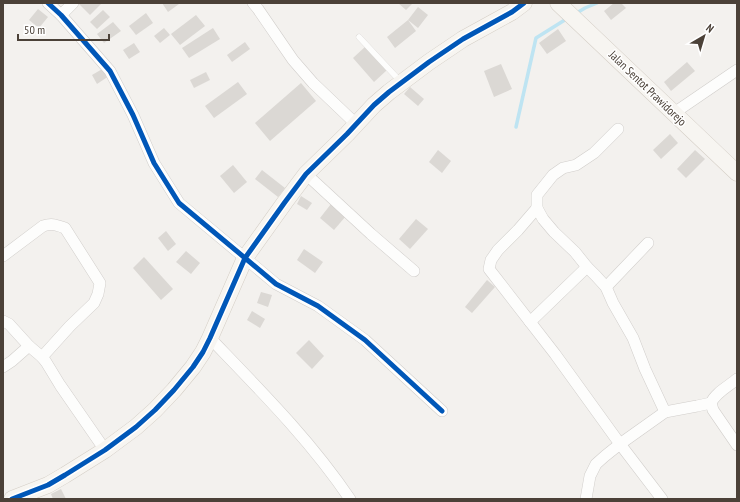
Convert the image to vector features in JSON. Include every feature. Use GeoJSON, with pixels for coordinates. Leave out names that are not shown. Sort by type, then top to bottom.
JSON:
{"type":"FeatureCollection","features":[{"type":"Feature","properties":{"kind":"street"},"geometry":{"type":"LineString","coordinates":[[48,3],[110,71],[133,115],[154,164],[179,204],[276,284],[318,306],[365,340],[442,411]]}},
{"type":"Feature","properties":{"kind":"street"},"geometry":{"type":"LineString","coordinates":[[61,16],[74,3]]}},
{"type":"Feature","properties":{"kind":"street"},"geometry":{"type":"LineString","coordinates":[[253,3],[293,60],[356,124]]}},
{"type":"Feature","properties":{"kind":"street"},"geometry":{"type":"LineString","coordinates":[[12,499],[48,485],[105,450],[136,428],[155,410],[193,367],[210,338],[245,258],[306,174],[374,105],[389,92],[463,39],[512,12],[524,3]]}},
{"type":"Feature","properties":{"kind":"street","name":"Jalan Sentot Prawidorejo"},"geometry":{"type":"LineString","coordinates":[[562,6],[737,173]]}},
{"type":"Feature","properties":{"kind":"street"},"geometry":{"type":"LineString","coordinates":[[674,113],[737,70]]}},
{"type":"Feature","properties":{"kind":"street"},"geometry":{"type":"LineString","coordinates":[[618,129],[594,153],[576,165],[563,168],[553,175],[537,195],[537,208],[543,219],[554,232],[575,252],[606,287],[613,303],[633,338],[645,369],[665,412]]}},
{"type":"Feature","properties":{"kind":"street"},"geometry":{"type":"LineString","coordinates":[[306,174],[371,234],[414,271]]}},
{"type":"Feature","properties":{"kind":"street"},"geometry":{"type":"LineString","coordinates":[[537,208],[498,250],[491,260],[489,269],[662,499]]}},
{"type":"Feature","properties":{"kind":"street"},"geometry":{"type":"LineString","coordinates":[[3,256],[43,226],[49,224],[56,225],[65,228],[100,284],[94,303],[70,326],[42,357]]}},
{"type":"Feature","properties":{"kind":"street"},"geometry":{"type":"LineString","coordinates":[[606,287],[648,243]]}},
{"type":"Feature","properties":{"kind":"street"},"geometry":{"type":"LineString","coordinates":[[530,322],[587,267]]}},
{"type":"Feature","properties":{"kind":"street"},"geometry":{"type":"LineString","coordinates":[[3,321],[9,324],[46,362],[105,450]]}},
{"type":"Feature","properties":{"kind":"street"},"geometry":{"type":"LineString","coordinates":[[210,338],[295,427],[350,499]]}},
{"type":"Feature","properties":{"kind":"street"},"geometry":{"type":"LineString","coordinates":[[3,367],[30,346]]}},
{"type":"Feature","properties":{"kind":"street"},"geometry":{"type":"LineString","coordinates":[[586,499],[590,476],[596,464],[620,444],[665,412],[711,403],[718,394],[737,379]]}},
{"type":"Feature","properties":{"kind":"street"},"geometry":{"type":"LineString","coordinates":[[711,403],[713,410],[735,438]]}},
{"type":"Feature","properties":{"kind":"lane"},"geometry":{"type":"LineString","coordinates":[[359,37],[401,83]]}},
{"type":"Feature","properties":{"kind":"building"},"geometry":{"type":"Polygon","coordinates":[[[102,3],[90,15],[79,4],[102,3]]]}},
{"type":"Feature","properties":{"kind":"building"},"geometry":{"type":"Polygon","coordinates":[[[162,3],[178,3],[179,4],[168,12],[162,3]]]}},
{"type":"Feature","properties":{"kind":"building"},"geometry":{"type":"Polygon","coordinates":[[[398,3],[413,3],[406,10],[398,3]]]}},
{"type":"Feature","properties":{"kind":"building"},"geometry":{"type":"Polygon","coordinates":[[[614,3],[621,3],[626,8],[611,20],[604,11],[614,3]]]}},
{"type":"Feature","properties":{"kind":"building"},"geometry":{"type":"Polygon","coordinates":[[[418,7],[428,15],[418,28],[408,20],[418,7]]]}},
{"type":"Feature","properties":{"kind":"building"},"geometry":{"type":"Polygon","coordinates":[[[38,9],[48,17],[39,28],[29,20],[38,9]]]}},
{"type":"Feature","properties":{"kind":"building"},"geometry":{"type":"Polygon","coordinates":[[[103,10],[110,17],[97,29],[90,22],[103,10]]]}},
{"type":"Feature","properties":{"kind":"building"},"geometry":{"type":"Polygon","coordinates":[[[146,13],[153,23],[136,35],[129,26],[146,13]]]}},
{"type":"Feature","properties":{"kind":"building"},"geometry":{"type":"Polygon","coordinates":[[[196,15],[205,26],[180,45],[171,34],[196,15]]]}},
{"type":"Feature","properties":{"kind":"building"},"geometry":{"type":"Polygon","coordinates":[[[408,20],[416,31],[395,48],[387,37],[408,20]]]}},
{"type":"Feature","properties":{"kind":"building"},"geometry":{"type":"Polygon","coordinates":[[[113,22],[121,31],[104,43],[97,34],[113,22]]]}},
{"type":"Feature","properties":{"kind":"building"},"geometry":{"type":"Polygon","coordinates":[[[164,28],[170,35],[160,43],[154,36],[164,28]]]}},
{"type":"Feature","properties":{"kind":"building"},"geometry":{"type":"Polygon","coordinates":[[[213,28],[220,39],[189,58],[182,48],[213,28]]]}},
{"type":"Feature","properties":{"kind":"building"},"geometry":{"type":"Polygon","coordinates":[[[558,29],[566,41],[547,54],[539,43],[558,29]]]}},
{"type":"Feature","properties":{"kind":"building"},"geometry":{"type":"Polygon","coordinates":[[[245,42],[250,49],[232,62],[227,55],[245,42]]]}},
{"type":"Feature","properties":{"kind":"building"},"geometry":{"type":"Polygon","coordinates":[[[134,43],[140,52],[129,59],[123,50],[134,43]]]}},
{"type":"Feature","properties":{"kind":"building"},"geometry":{"type":"Polygon","coordinates":[[[366,46],[387,70],[374,82],[353,58],[366,46]]]}},
{"type":"Feature","properties":{"kind":"building"},"geometry":{"type":"Polygon","coordinates":[[[687,62],[695,71],[671,91],[664,82],[687,62]]]}},
{"type":"Feature","properties":{"kind":"building"},"geometry":{"type":"Polygon","coordinates":[[[501,64],[512,89],[494,97],[484,71],[501,64]]]}},
{"type":"Feature","properties":{"kind":"building"},"geometry":{"type":"Polygon","coordinates":[[[104,68],[109,76],[97,84],[92,75],[104,68]]]}},
{"type":"Feature","properties":{"kind":"building"},"geometry":{"type":"Polygon","coordinates":[[[206,72],[210,80],[194,88],[190,80],[206,72]]]}},
{"type":"Feature","properties":{"kind":"building"},"geometry":{"type":"Polygon","coordinates":[[[238,82],[247,94],[214,118],[205,106],[238,82]]]}},
{"type":"Feature","properties":{"kind":"building"},"geometry":{"type":"Polygon","coordinates":[[[301,83],[316,101],[270,141],[255,123],[301,83]]]}},
{"type":"Feature","properties":{"kind":"building"},"geometry":{"type":"Polygon","coordinates":[[[410,87],[424,99],[418,106],[404,94],[410,87]]]}},
{"type":"Feature","properties":{"kind":"building"},"geometry":{"type":"Polygon","coordinates":[[[670,134],[678,143],[661,159],[653,150],[670,134]]]}},
{"type":"Feature","properties":{"kind":"building"},"geometry":{"type":"Polygon","coordinates":[[[438,150],[451,161],[442,173],[429,162],[438,150]]]}},
{"type":"Feature","properties":{"kind":"building"},"geometry":{"type":"Polygon","coordinates":[[[695,150],[705,159],[686,178],[677,169],[695,150]]]}},
{"type":"Feature","properties":{"kind":"building"},"geometry":{"type":"Polygon","coordinates":[[[233,165],[247,182],[234,193],[220,176],[233,165]]]}},
{"type":"Feature","properties":{"kind":"building"},"geometry":{"type":"Polygon","coordinates":[[[262,170],[285,188],[278,197],[255,179],[262,170]]]}},
{"type":"Feature","properties":{"kind":"building"},"geometry":{"type":"Polygon","coordinates":[[[301,196],[312,203],[307,210],[297,204],[301,196]]]}},
{"type":"Feature","properties":{"kind":"building"},"geometry":{"type":"Polygon","coordinates":[[[331,204],[346,216],[334,230],[320,218],[331,204]]]}},
{"type":"Feature","properties":{"kind":"building"},"geometry":{"type":"Polygon","coordinates":[[[416,219],[428,229],[410,249],[399,239],[416,219]]]}},
{"type":"Feature","properties":{"kind":"building"},"geometry":{"type":"Polygon","coordinates":[[[166,231],[176,244],[168,251],[158,238],[166,231]]]}},
{"type":"Feature","properties":{"kind":"building"},"geometry":{"type":"Polygon","coordinates":[[[304,249],[323,262],[315,273],[297,260],[304,249]]]}},
{"type":"Feature","properties":{"kind":"building"},"geometry":{"type":"Polygon","coordinates":[[[186,251],[200,263],[191,274],[176,262],[186,251]]]}},
{"type":"Feature","properties":{"kind":"building"},"geometry":{"type":"Polygon","coordinates":[[[144,257],[173,289],[161,300],[133,268],[144,257]]]}},
{"type":"Feature","properties":{"kind":"building"},"geometry":{"type":"Polygon","coordinates":[[[487,280],[495,287],[472,313],[465,307],[487,280]]]}},
{"type":"Feature","properties":{"kind":"building"},"geometry":{"type":"Polygon","coordinates":[[[261,292],[272,295],[268,307],[257,303],[261,292]]]}},
{"type":"Feature","properties":{"kind":"building"},"geometry":{"type":"Polygon","coordinates":[[[252,311],[265,319],[260,328],[247,320],[252,311]]]}},
{"type":"Feature","properties":{"kind":"building"},"geometry":{"type":"Polygon","coordinates":[[[309,340],[324,356],[312,369],[296,353],[309,340]]]}},
{"type":"Feature","properties":{"kind":"building"},"geometry":{"type":"Polygon","coordinates":[[[61,489],[66,499],[53,499],[51,494],[61,489]]]}},
{"type":"Feature","properties":{"kind":"waterway"},"geometry":{"type":"LineString","coordinates":[[575,14],[597,3]]}},
{"type":"Feature","properties":{"kind":"waterway"},"geometry":{"type":"LineString","coordinates":[[516,127],[536,38],[568,18]]}},
{"type":"Feature","properties":{"kind":"cycle path"},"geometry":{"type":"LineString","coordinates":[[48,3],[61,15],[110,71],[133,115],[154,163],[179,203],[276,284],[318,306],[365,340],[442,411]]}},
{"type":"Feature","properties":{"kind":"cycle path"},"geometry":{"type":"LineString","coordinates":[[12,499],[48,485],[65,475],[105,450],[136,427],[155,410],[174,390],[203,352],[245,258],[306,174],[374,105],[389,92],[463,39],[512,12],[524,3]]}}]}
